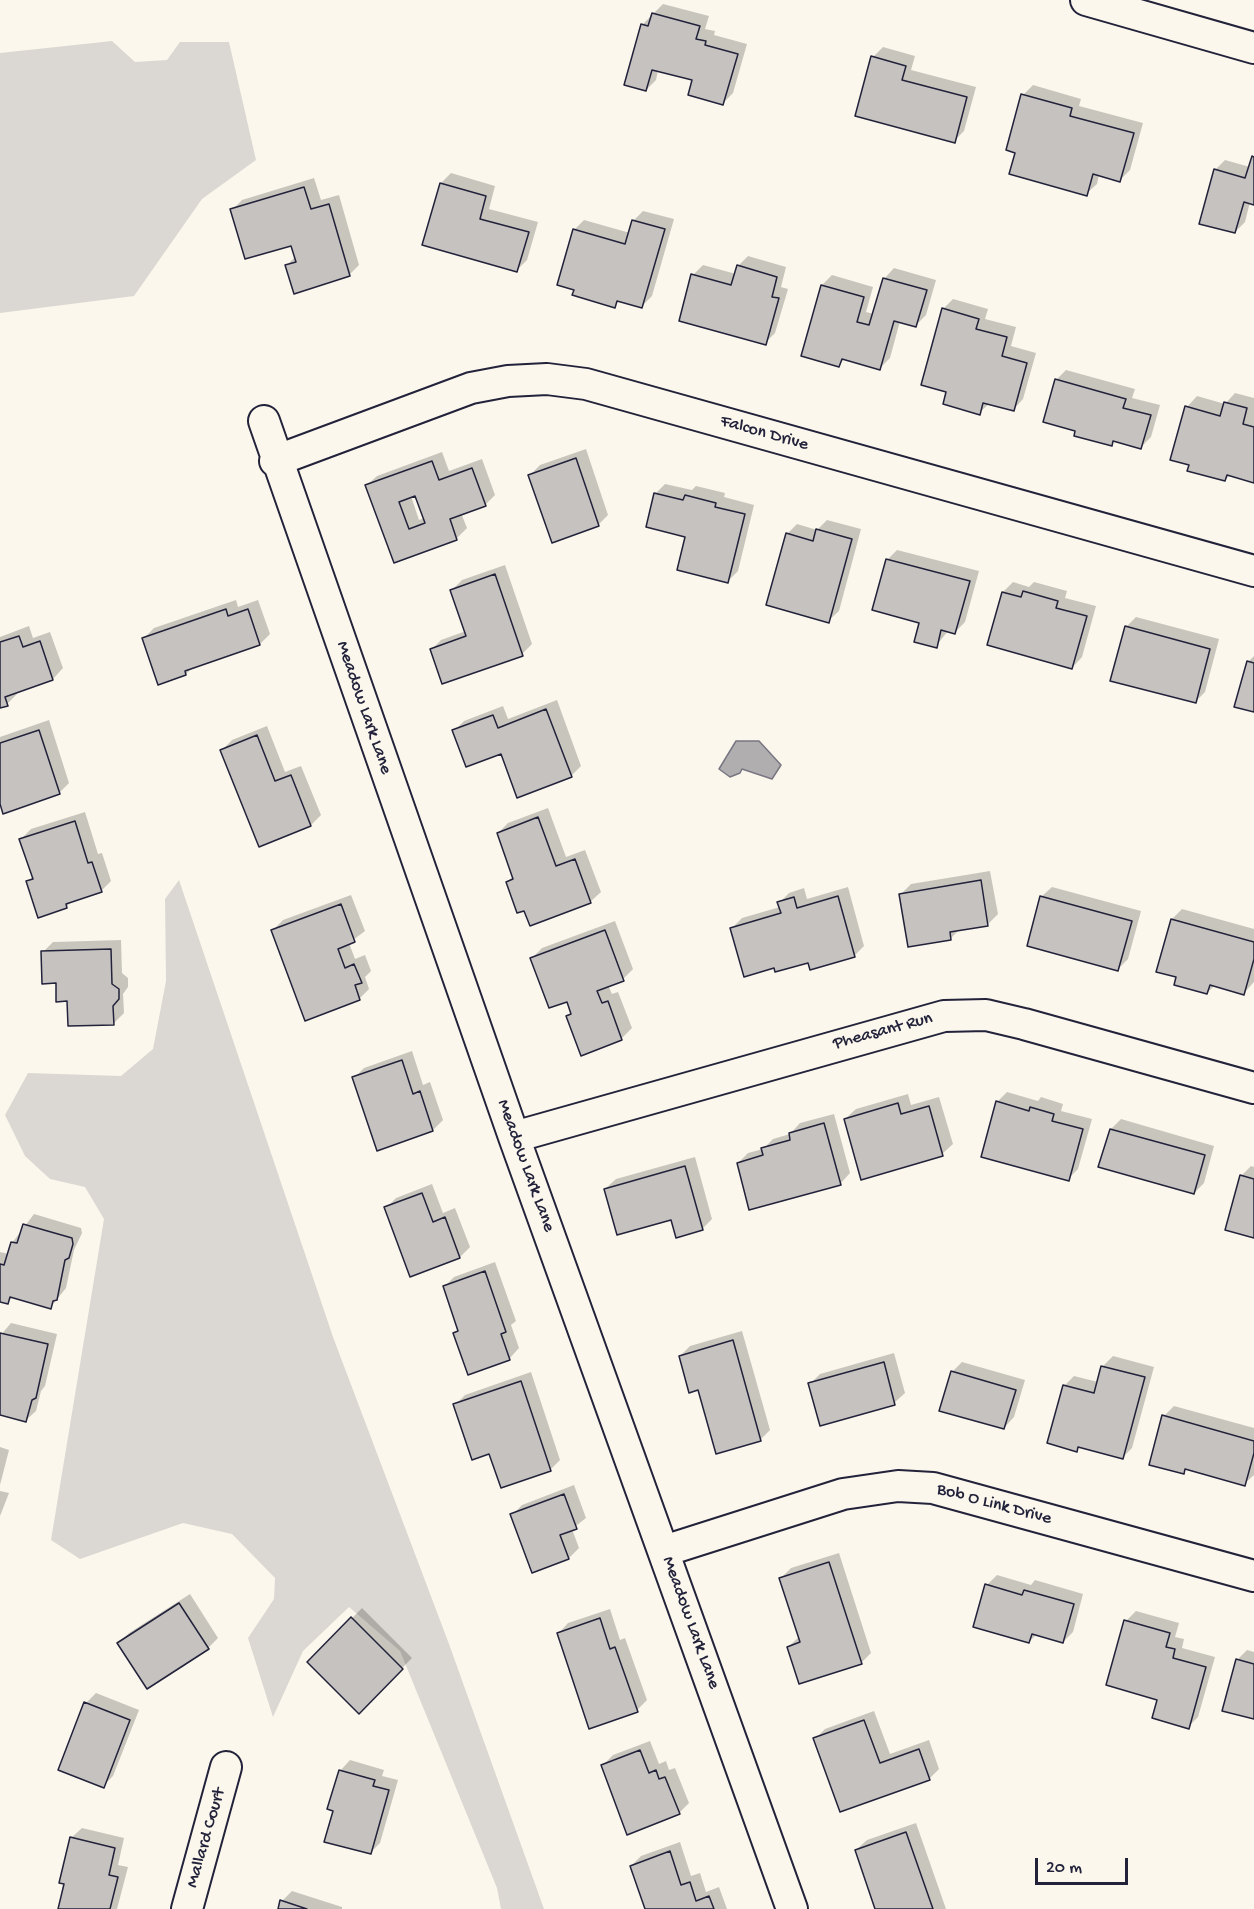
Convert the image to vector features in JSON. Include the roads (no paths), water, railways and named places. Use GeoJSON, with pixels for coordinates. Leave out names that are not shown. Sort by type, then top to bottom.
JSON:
{"type":"FeatureCollection","features":[{"type":"Feature","properties":{"kind":"street"},"geometry":{"type":"LineString","coordinates":[[1086,0],[1254,48]]}},
{"type":"Feature","properties":{"kind":"street","name":"Falcon Drive"},"geometry":{"type":"LineString","coordinates":[[276,461],[471,388],[508,381],[546,379],[586,384],[1254,571]]}},
{"type":"Feature","properties":{"kind":"street","name":"Meadow Lark Lane"},"geometry":{"type":"LineString","coordinates":[[264,421],[276,461],[514,1137],[792,1909]]}},
{"type":"Feature","properties":{"kind":"street","name":"Pheasant Run"},"geometry":{"type":"LineString","coordinates":[[514,1137],[944,1016],[986,1015],[1254,1088]]}},
{"type":"Feature","properties":{"kind":"street","name":"Bob O Link Drive"},"geometry":{"type":"LineString","coordinates":[[664,1551],[843,1494],[898,1486],[933,1488],[1254,1576]]}},
{"type":"Feature","properties":{"kind":"street","name":"Mallard Court"},"geometry":{"type":"LineString","coordinates":[[187,1909],[226,1767]]}}]}
